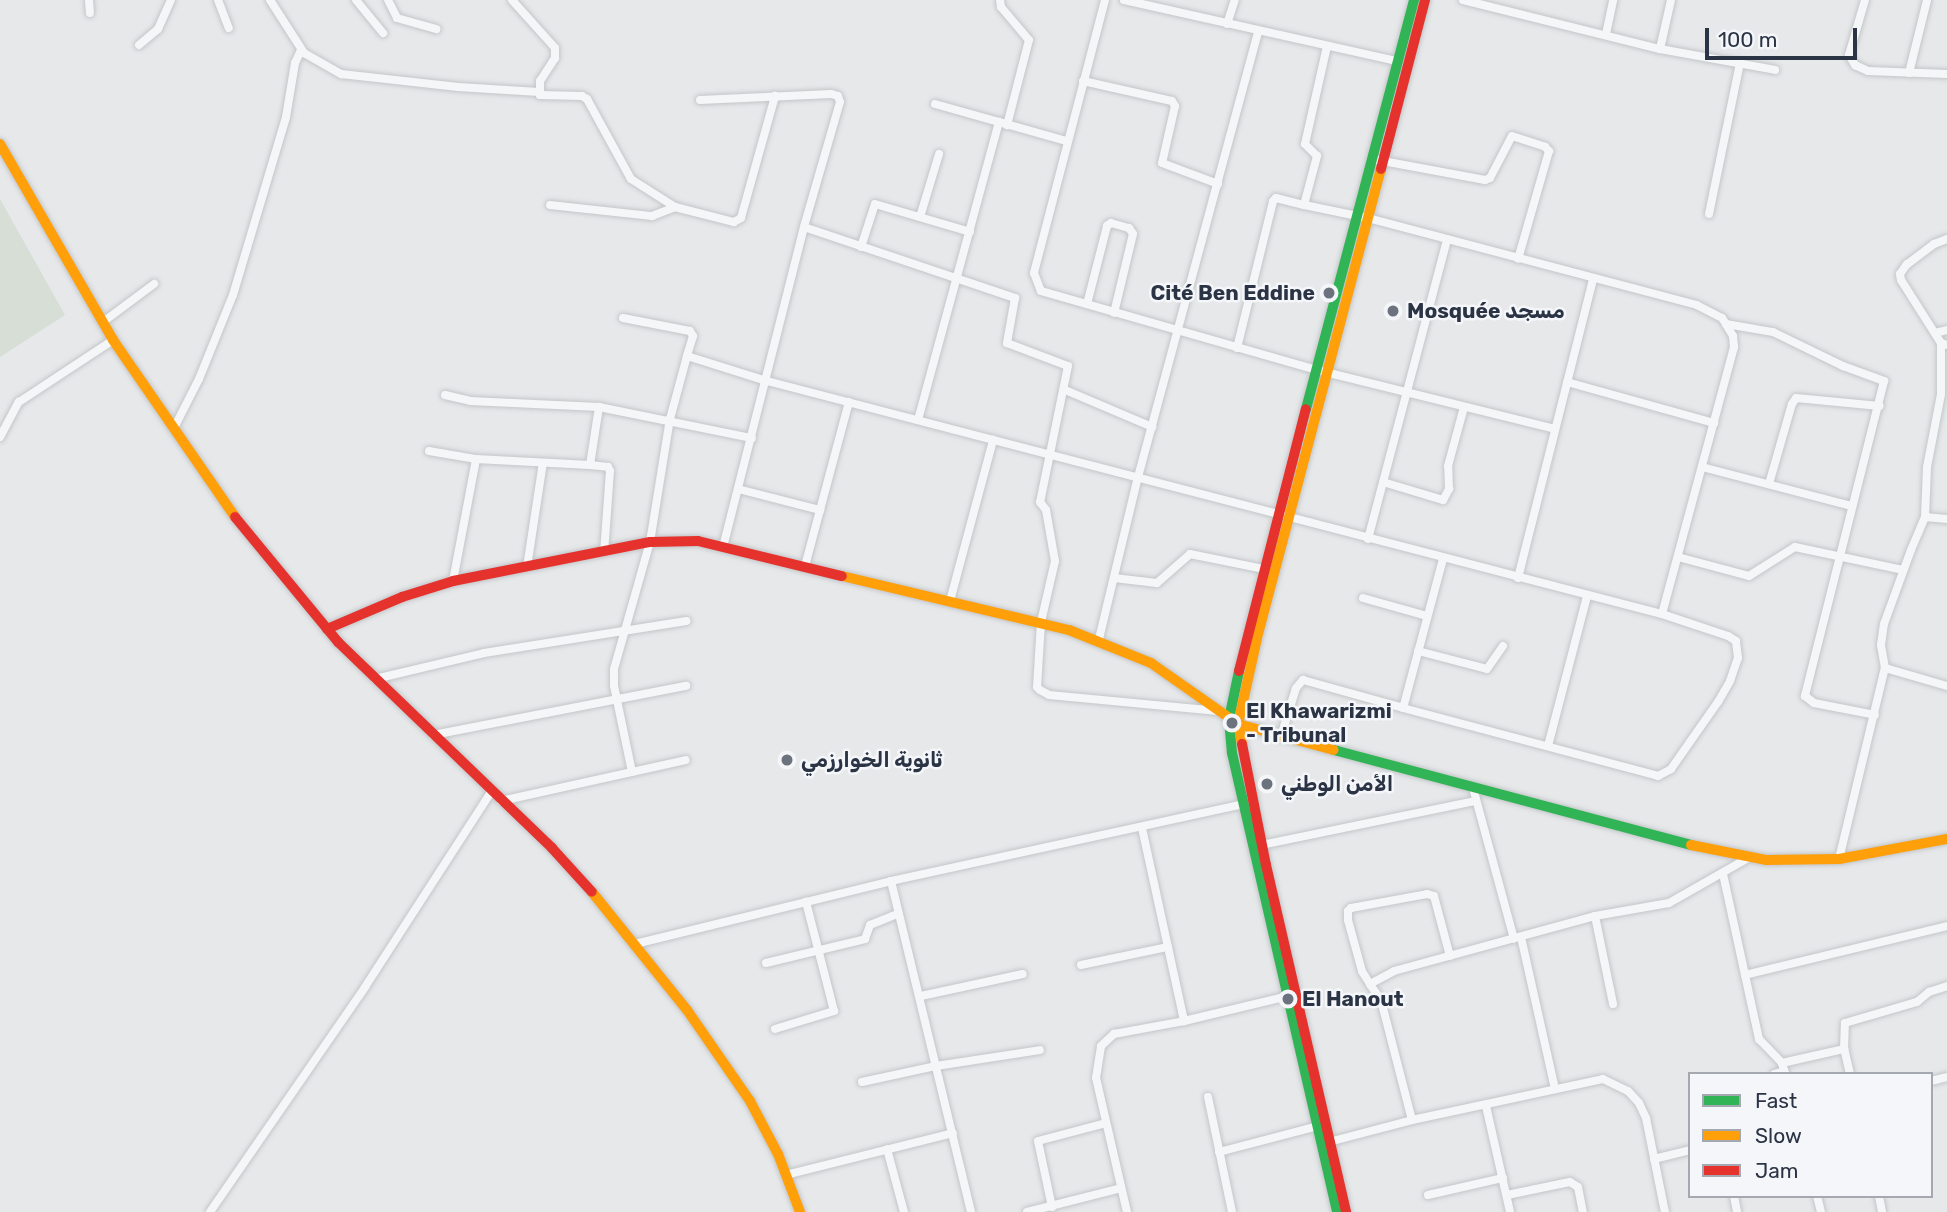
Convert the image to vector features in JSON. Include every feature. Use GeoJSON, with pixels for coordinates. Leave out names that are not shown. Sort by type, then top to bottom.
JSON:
{"type":"FeatureCollection","features":[{"type":"Feature","properties":{"kind":"main road"},"geometry":{"type":"LineString","coordinates":[[1377,160],[1414,0]]}},
{"type":"Feature","properties":{"kind":"main road"},"geometry":{"type":"LineString","coordinates":[[1346,1212],[1326,1142],[1229,737],[1283,515],[1377,160],[1424,0]]}},
{"type":"Feature","properties":{"kind":"main road"},"geometry":{"type":"LineString","coordinates":[[0,144],[113,340],[238,521],[327,629],[598,898],[687,1010],[750,1101],[786,1175],[800,1212]]}},
{"type":"Feature","properties":{"kind":"main road"},"geometry":{"type":"LineString","coordinates":[[1283,515],[1264,569],[1234,721],[1318,1126],[1326,1142],[1337,1212]]}},
{"type":"Feature","properties":{"kind":"main road"},"geometry":{"type":"LineString","coordinates":[[327,629],[402,597],[453,581],[650,542],[698,541],[1041,622],[1099,639],[1152,663],[1234,721],[1281,736],[1701,848],[1748,858],[1839,859],[1947,839]]}},
{"type":"Feature","properties":{"kind":"street"},"geometry":{"type":"LineString","coordinates":[[89,0],[90,13]]}},
{"type":"Feature","properties":{"kind":"street"},"geometry":{"type":"LineString","coordinates":[[139,45],[162,24],[171,0]]}},
{"type":"Feature","properties":{"kind":"street"},"geometry":{"type":"LineString","coordinates":[[218,0],[229,28]]}},
{"type":"Feature","properties":{"kind":"street"},"geometry":{"type":"LineString","coordinates":[[270,0],[289,24],[301,50],[341,74],[458,87],[539,92],[546,96],[582,96],[587,99],[631,180],[675,207],[734,222],[741,218],[775,96]]}},
{"type":"Feature","properties":{"kind":"street"},"geometry":{"type":"LineString","coordinates":[[356,0],[383,33]]}},
{"type":"Feature","properties":{"kind":"street"},"geometry":{"type":"LineString","coordinates":[[388,0],[391,12],[397,18],[436,29]]}},
{"type":"Feature","properties":{"kind":"street"},"geometry":{"type":"LineString","coordinates":[[512,0],[555,48],[555,58],[542,76],[539,92]]}},
{"type":"Feature","properties":{"kind":"street"},"geometry":{"type":"LineString","coordinates":[[918,420],[970,232],[1029,40],[1001,8],[1000,0]]}},
{"type":"Feature","properties":{"kind":"street"},"geometry":{"type":"LineString","coordinates":[[1105,0],[1066,141],[1034,279],[1041,291],[1322,372],[1555,429]]}},
{"type":"Feature","properties":{"kind":"street"},"geometry":{"type":"LineString","coordinates":[[1124,0],[1398,61]]}},
{"type":"Feature","properties":{"kind":"street"},"geometry":{"type":"LineString","coordinates":[[1227,24],[1235,0]]}},
{"type":"Feature","properties":{"kind":"street"},"geometry":{"type":"LineString","coordinates":[[1465,0],[1660,49],[1775,70]]}},
{"type":"Feature","properties":{"kind":"street"},"geometry":{"type":"LineString","coordinates":[[1606,34],[1613,0]]}},
{"type":"Feature","properties":{"kind":"street"},"geometry":{"type":"LineString","coordinates":[[1660,49],[1671,0]]}},
{"type":"Feature","properties":{"kind":"street"},"geometry":{"type":"LineString","coordinates":[[1865,0],[1852,43],[1850,60],[1868,71],[1947,74]]}},
{"type":"Feature","properties":{"kind":"street"},"geometry":{"type":"LineString","coordinates":[[1909,73],[1927,0]]}},
{"type":"Feature","properties":{"kind":"street"},"geometry":{"type":"LineString","coordinates":[[1099,639],[1138,477],[1258,31]]}},
{"type":"Feature","properties":{"kind":"street"},"geometry":{"type":"LineString","coordinates":[[1304,205],[1317,156],[1305,144],[1327,46]]}},
{"type":"Feature","properties":{"kind":"street"},"geometry":{"type":"LineString","coordinates":[[174,428],[199,379],[233,295],[286,117],[295,63],[301,50]]}},
{"type":"Feature","properties":{"kind":"street"},"geometry":{"type":"LineString","coordinates":[[1709,214],[1740,63]]}},
{"type":"Feature","properties":{"kind":"street"},"geometry":{"type":"LineString","coordinates":[[1083,81],[1172,101],[1175,106],[1162,163],[1217,184]]}},
{"type":"Feature","properties":{"kind":"street"},"geometry":{"type":"LineString","coordinates":[[700,100],[831,94],[839,99],[723,546]]}},
{"type":"Feature","properties":{"kind":"street"},"geometry":{"type":"LineString","coordinates":[[935,104],[1066,141]]}},
{"type":"Feature","properties":{"kind":"street"},"geometry":{"type":"LineString","coordinates":[[1377,160],[1485,180],[1490,178],[1512,136],[1548,149],[1518,259]]}},
{"type":"Feature","properties":{"kind":"street"},"geometry":{"type":"LineString","coordinates":[[920,217],[939,154]]}},
{"type":"Feature","properties":{"kind":"street"},"geometry":{"type":"LineString","coordinates":[[1237,348],[1273,201],[1276,198],[1362,217],[1697,305],[1722,318],[1734,347],[1662,614]]}},
{"type":"Feature","properties":{"kind":"street"},"geometry":{"type":"LineString","coordinates":[[861,247],[875,204],[970,232]]}},
{"type":"Feature","properties":{"kind":"street"},"geometry":{"type":"LineString","coordinates":[[550,205],[652,216],[675,207]]}},
{"type":"Feature","properties":{"kind":"street"},"geometry":{"type":"LineString","coordinates":[[1087,304],[1107,226],[1111,223],[1129,228],[1133,234],[1114,313]]}},
{"type":"Feature","properties":{"kind":"street"},"geometry":{"type":"LineString","coordinates":[[804,228],[1016,299],[1006,342],[1065,364],[1069,372],[1040,502],[1046,510],[1055,561],[1041,622],[1037,687],[1043,693],[1217,711]]}},
{"type":"Feature","properties":{"kind":"street"},"geometry":{"type":"LineString","coordinates":[[1368,539],[1447,239]]}},
{"type":"Feature","properties":{"kind":"street"},"geometry":{"type":"LineString","coordinates":[[1839,859],[1885,668],[1881,645],[1884,624],[1925,517],[1927,467],[1941,394],[1944,344],[1900,280],[1900,274],[1907,264],[1934,244],[1947,239]]}},
{"type":"Feature","properties":{"kind":"street"},"geometry":{"type":"LineString","coordinates":[[1518,578],[1593,279]]}},
{"type":"Feature","properties":{"kind":"street"},"geometry":{"type":"LineString","coordinates":[[103,323],[154,284]]}},
{"type":"Feature","properties":{"kind":"street"},"geometry":{"type":"LineString","coordinates":[[623,318],[690,331],[693,335],[670,419],[650,542],[614,676],[632,772]]}},
{"type":"Feature","properties":{"kind":"street"},"geometry":{"type":"LineString","coordinates":[[1726,324],[1773,332],[1843,366],[1881,377],[1885,386],[1805,696],[1814,703],[1875,716]]}},
{"type":"Feature","properties":{"kind":"street"},"geometry":{"type":"LineString","coordinates":[[1935,333],[1947,330]]}},
{"type":"Feature","properties":{"kind":"street"},"geometry":{"type":"LineString","coordinates":[[0,436],[19,402],[113,340]]}},
{"type":"Feature","properties":{"kind":"street"},"geometry":{"type":"LineString","coordinates":[[687,356],[767,381],[1662,614],[1728,635],[1738,646],[1730,681],[1671,769],[1658,776],[1303,680],[1296,688],[1281,736]]}},
{"type":"Feature","properties":{"kind":"street"},"geometry":{"type":"LineString","coordinates":[[1567,382],[1714,423]]}},
{"type":"Feature","properties":{"kind":"street"},"geometry":{"type":"LineString","coordinates":[[1065,390],[1152,427]]}},
{"type":"Feature","properties":{"kind":"street"},"geometry":{"type":"LineString","coordinates":[[445,395],[470,401],[598,407],[670,419],[752,438]]}},
{"type":"Feature","properties":{"kind":"street"},"geometry":{"type":"LineString","coordinates":[[1769,484],[1791,404],[1796,398],[1880,406]]}},
{"type":"Feature","properties":{"kind":"street"},"geometry":{"type":"LineString","coordinates":[[805,566],[849,402]]}},
{"type":"Feature","properties":{"kind":"street"},"geometry":{"type":"LineString","coordinates":[[590,465],[598,407]]}},
{"type":"Feature","properties":{"kind":"street"},"geometry":{"type":"LineString","coordinates":[[1383,482],[1443,500],[1449,489],[1448,466],[1464,407]]}},
{"type":"Feature","properties":{"kind":"street"},"geometry":{"type":"LineString","coordinates":[[950,601],[993,440]]}},
{"type":"Feature","properties":{"kind":"street"},"geometry":{"type":"LineString","coordinates":[[429,451],[476,459],[608,467],[610,471],[604,552]]}},
{"type":"Feature","properties":{"kind":"street"},"geometry":{"type":"LineString","coordinates":[[453,581],[476,459]]}},
{"type":"Feature","properties":{"kind":"street"},"geometry":{"type":"LineString","coordinates":[[527,567],[543,463]]}},
{"type":"Feature","properties":{"kind":"street"},"geometry":{"type":"LineString","coordinates":[[1702,467],[1852,506]]}},
{"type":"Feature","properties":{"kind":"street"},"geometry":{"type":"LineString","coordinates":[[738,489],[820,510]]}},
{"type":"Feature","properties":{"kind":"street"},"geometry":{"type":"LineString","coordinates":[[1925,517],[1947,519]]}},
{"type":"Feature","properties":{"kind":"street"},"geometry":{"type":"LineString","coordinates":[[1678,557],[1749,576],[1792,548],[1903,570]]}},
{"type":"Feature","properties":{"kind":"street"},"geometry":{"type":"LineString","coordinates":[[1114,578],[1157,583],[1190,554],[1264,569]]}},
{"type":"Feature","properties":{"kind":"street"},"geometry":{"type":"LineString","coordinates":[[1403,708],[1443,559]]}},
{"type":"Feature","properties":{"kind":"street"},"geometry":{"type":"LineString","coordinates":[[1548,746],[1587,596]]}},
{"type":"Feature","properties":{"kind":"street"},"geometry":{"type":"LineString","coordinates":[[1363,598],[1427,616]]}},
{"type":"Feature","properties":{"kind":"street"},"geometry":{"type":"LineString","coordinates":[[375,679],[484,653],[686,621]]}},
{"type":"Feature","properties":{"kind":"street"},"geometry":{"type":"LineString","coordinates":[[1418,651],[1487,669],[1503,646]]}},
{"type":"Feature","properties":{"kind":"street"},"geometry":{"type":"LineString","coordinates":[[1885,668],[1947,686]]}},
{"type":"Feature","properties":{"kind":"street"},"geometry":{"type":"LineString","coordinates":[[433,735],[686,686]]}},
{"type":"Feature","properties":{"kind":"street"},"geometry":{"type":"LineString","coordinates":[[502,801],[686,760]]}},
{"type":"Feature","properties":{"kind":"street"},"geometry":{"type":"LineString","coordinates":[[1473,788],[1517,938],[1556,1089]]}},
{"type":"Feature","properties":{"kind":"street"},"geometry":{"type":"LineString","coordinates":[[210,1212],[365,987],[492,791]]}},
{"type":"Feature","properties":{"kind":"street"},"geometry":{"type":"LineString","coordinates":[[1261,845],[1476,801]]}},
{"type":"Feature","properties":{"kind":"street"},"geometry":{"type":"LineString","coordinates":[[635,944],[891,881],[1243,804]]}},
{"type":"Feature","properties":{"kind":"street"},"geometry":{"type":"LineString","coordinates":[[1142,828],[1184,1021]]}},
{"type":"Feature","properties":{"kind":"street"},"geometry":{"type":"LineString","coordinates":[[1370,984],[1394,971],[1595,916],[1669,902],[1748,858]]}},
{"type":"Feature","properties":{"kind":"street"},"geometry":{"type":"LineString","coordinates":[[1723,874],[1759,1039],[1784,1069],[1844,1049]]}},
{"type":"Feature","properties":{"kind":"street"},"geometry":{"type":"LineString","coordinates":[[891,881],[971,1212]]}},
{"type":"Feature","properties":{"kind":"street"},"geometry":{"type":"LineString","coordinates":[[1412,1120],[1381,1000],[1362,971],[1348,911],[1351,908],[1427,894],[1434,896],[1450,956]]}},
{"type":"Feature","properties":{"kind":"street"},"geometry":{"type":"LineString","coordinates":[[775,1029],[833,1013],[806,902]]}},
{"type":"Feature","properties":{"kind":"street"},"geometry":{"type":"LineString","coordinates":[[766,963],[865,939],[870,925],[899,913]]}},
{"type":"Feature","properties":{"kind":"street"},"geometry":{"type":"LineString","coordinates":[[1595,916],[1613,1004]]}},
{"type":"Feature","properties":{"kind":"street"},"geometry":{"type":"LineString","coordinates":[[1745,975],[1947,926]]}},
{"type":"Feature","properties":{"kind":"street"},"geometry":{"type":"LineString","coordinates":[[1081,965],[1168,947]]}},
{"type":"Feature","properties":{"kind":"street"},"geometry":{"type":"LineString","coordinates":[[920,996],[1023,974]]}},
{"type":"Feature","properties":{"kind":"street"},"geometry":{"type":"LineString","coordinates":[[1850,1072],[1843,1028],[1848,1021],[1917,1002],[1931,991],[1947,986]]}},
{"type":"Feature","properties":{"kind":"street"},"geometry":{"type":"LineString","coordinates":[[1127,1212],[1096,1078],[1096,1063],[1104,1042],[1114,1034],[1184,1021],[1290,995]]}},
{"type":"Feature","properties":{"kind":"street"},"geometry":{"type":"LineString","coordinates":[[862,1082],[936,1066],[1040,1050]]}},
{"type":"Feature","properties":{"kind":"street"},"geometry":{"type":"LineString","coordinates":[[1326,1142],[1412,1120],[1603,1079],[1628,1091],[1639,1103],[1646,1118],[1665,1212]]}},
{"type":"Feature","properties":{"kind":"street"},"geometry":{"type":"LineString","coordinates":[[1208,1097],[1232,1212]]}},
{"type":"Feature","properties":{"kind":"street"},"geometry":{"type":"LineString","coordinates":[[1486,1106],[1510,1212]]}},
{"type":"Feature","properties":{"kind":"street"},"geometry":{"type":"LineString","coordinates":[[1052,1207],[1038,1141],[1106,1123]]}},
{"type":"Feature","properties":{"kind":"street"},"geometry":{"type":"LineString","coordinates":[[1219,1152],[1318,1126]]}},
{"type":"Feature","properties":{"kind":"street"},"geometry":{"type":"LineString","coordinates":[[786,1175],[953,1133]]}},
{"type":"Feature","properties":{"kind":"street"},"geometry":{"type":"LineString","coordinates":[[887,1149],[904,1212]]}},
{"type":"Feature","properties":{"kind":"street"},"geometry":{"type":"LineString","coordinates":[[1654,1159],[1688,1150]]}},
{"type":"Feature","properties":{"kind":"street"},"geometry":{"type":"LineString","coordinates":[[1428,1195],[1503,1178]]}},
{"type":"Feature","properties":{"kind":"street"},"geometry":{"type":"LineString","coordinates":[[1507,1195],[1570,1182],[1578,1187],[1583,1212]]}},
{"type":"Feature","properties":{"kind":"street"},"geometry":{"type":"LineString","coordinates":[[1027,1212],[1121,1188]]}},
{"type":"Feature","properties":{"kind":"shaded area"},"geometry":{"type":"Polygon","coordinates":[[[0,199],[65,315],[0,357],[0,199]]]}},
{"type":"Feature","properties":{"kind":"traffic: fast"},"geometry":{"type":"LineString","coordinates":[[1306,409],[1414,0]]}},
{"type":"Feature","properties":{"kind":"traffic: fast"},"geometry":{"type":"LineString","coordinates":[[1239,671],[1229,719],[1232,753],[1337,1212]]}},
{"type":"Feature","properties":{"kind":"traffic: fast"},"geometry":{"type":"LineString","coordinates":[[1334,750],[1691,845]]}},
{"type":"Feature","properties":{"kind":"traffic: slow"},"geometry":{"type":"LineString","coordinates":[[0,144],[113,340],[235,517]]}},
{"type":"Feature","properties":{"kind":"traffic: slow"},"geometry":{"type":"LineString","coordinates":[[1242,744],[1238,724],[1257,638],[1381,169]]}},
{"type":"Feature","properties":{"kind":"traffic: slow"},"geometry":{"type":"LineString","coordinates":[[842,576],[1069,630],[1151,663],[1238,724],[1334,750]]}},
{"type":"Feature","properties":{"kind":"traffic: slow"},"geometry":{"type":"LineString","coordinates":[[1691,845],[1766,860],[1839,859],[1947,839]]}},
{"type":"Feature","properties":{"kind":"traffic: slow"},"geometry":{"type":"LineString","coordinates":[[592,892],[687,1010],[750,1101],[778,1154],[800,1212]]}},
{"type":"Feature","properties":{"kind":"traffic: jam"},"geometry":{"type":"LineString","coordinates":[[1381,169],[1425,0]]}},
{"type":"Feature","properties":{"kind":"traffic: jam"},"geometry":{"type":"LineString","coordinates":[[1239,671],[1306,409]]}},
{"type":"Feature","properties":{"kind":"traffic: jam"},"geometry":{"type":"LineString","coordinates":[[235,517],[338,642],[552,848],[592,892]]}},
{"type":"Feature","properties":{"kind":"traffic: jam"},"geometry":{"type":"LineString","coordinates":[[327,629],[402,597],[453,581],[650,542],[698,541],[842,576]]}},
{"type":"Feature","properties":{"kind":"traffic: jam"},"geometry":{"type":"LineString","coordinates":[[1242,744],[1266,865],[1346,1212]]}},
{"type":"Feature","properties":{"kind":"place","name":"Cité Ben Eddine"},"geometry":{"type":"Point","coordinates":[1329,293]}},
{"type":"Feature","properties":{"kind":"place","name":"Mosquée مسجد"},"geometry":{"type":"Point","coordinates":[1393,311]}},
{"type":"Feature","properties":{"kind":"place","name":"El Khawarizmi - Tribunal"},"geometry":{"type":"Point","coordinates":[1232,723]}},
{"type":"Feature","properties":{"kind":"place","name":"ثانوية الخوارزمي"},"geometry":{"type":"Point","coordinates":[787,760]}},
{"type":"Feature","properties":{"kind":"place","name":"الأمن الوطني"},"geometry":{"type":"Point","coordinates":[1267,784]}},
{"type":"Feature","properties":{"kind":"place","name":"El Hanout"},"geometry":{"type":"Point","coordinates":[1288,999]}}]}
